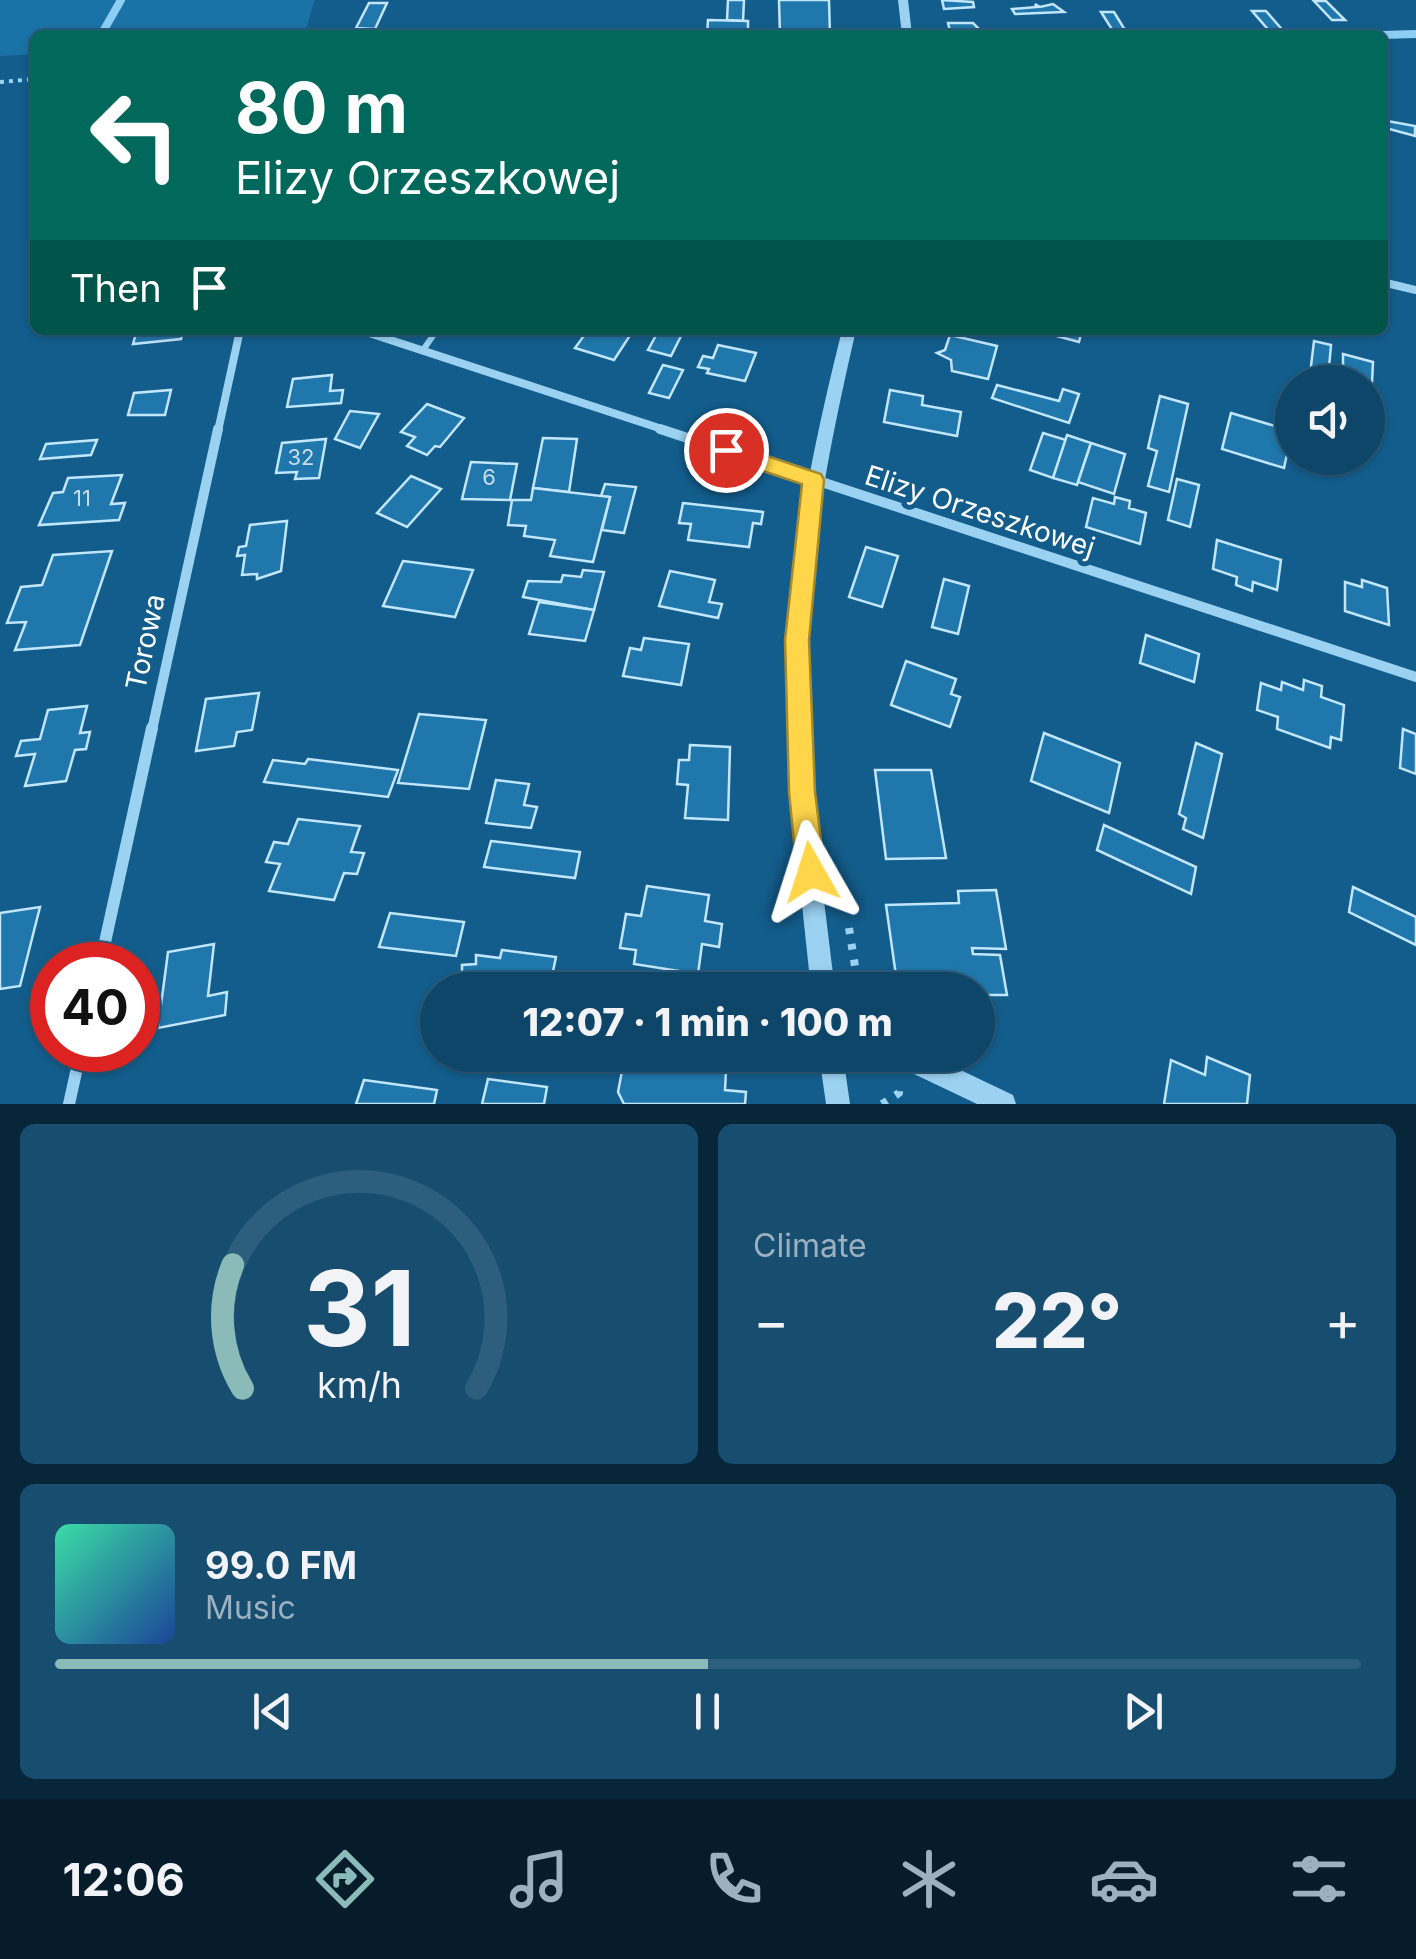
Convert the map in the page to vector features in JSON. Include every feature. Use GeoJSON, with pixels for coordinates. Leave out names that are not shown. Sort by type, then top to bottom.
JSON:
{"type":"FeatureCollection","features":[{"type":"Feature","properties":{"kind":"street"},"geometry":{"type":"LineString","coordinates":[[902,0],[906,30]]}},
{"type":"Feature","properties":{"kind":"street"},"geometry":{"type":"LineString","coordinates":[[1388,283],[1416,290]]}},
{"type":"Feature","properties":{"kind":"street","name":"Torowa"},"geometry":{"type":"LineString","coordinates":[[105,942],[239,335]]}},
{"type":"Feature","properties":{"kind":"street","name":"Elizy Orzeszkowej"},"geometry":{"type":"LineString","coordinates":[[376,335],[1416,678]]}},
{"type":"Feature","properties":{"kind":"street"},"geometry":{"type":"LineString","coordinates":[[822,972],[802,792],[797,640],[814,480],[847,335]]}},
{"type":"Feature","properties":{"kind":"street"},"geometry":{"type":"LineString","coordinates":[[69,1104],[76,1072]]}},
{"type":"Feature","properties":{"kind":"street"},"geometry":{"type":"LineString","coordinates":[[833,1072],[838,1104]]}},
{"type":"Feature","properties":{"kind":"street"},"geometry":{"type":"LineString","coordinates":[[937,1072],[1004,1104]]}},
{"type":"Feature","properties":{"kind":"lane"},"geometry":{"type":"LineString","coordinates":[[423,350],[434,335]]}},
{"type":"Feature","properties":{"kind":"path"},"geometry":{"type":"LineString","coordinates":[[0,82],[30,79]]}},
{"type":"Feature","properties":{"kind":"path"},"geometry":{"type":"LineString","coordinates":[[848,921],[856,972]]}},
{"type":"Feature","properties":{"kind":"shaded area"},"geometry":{"type":"Polygon","coordinates":[[[0,0],[315,0],[306,28],[30,30],[30,54],[0,56],[0,0]]]}},
{"type":"Feature","properties":{"kind":"building"},"geometry":{"type":"Polygon","coordinates":[[[728,0],[744,0],[743,21],[727,20],[728,0]]]}},
{"type":"Feature","properties":{"kind":"building"},"geometry":{"type":"Polygon","coordinates":[[[779,0],[829,0],[830,30],[780,30],[779,0]]]}},
{"type":"Feature","properties":{"kind":"building"},"geometry":{"type":"Polygon","coordinates":[[[942,0],[973,2],[974,7],[944,9],[942,0]]]}},
{"type":"Feature","properties":{"kind":"building"},"geometry":{"type":"Polygon","coordinates":[[[1314,1],[1326,1],[1345,20],[1332,20],[1314,1]]]}},
{"type":"Feature","properties":{"kind":"building"},"geometry":{"type":"Polygon","coordinates":[[[369,3],[387,3],[375,29],[356,28],[369,3]]]}},
{"type":"Feature","properties":{"kind":"building"},"geometry":{"type":"Polygon","coordinates":[[[1035,4],[1053,4],[1064,12],[1015,14],[1012,9],[1037,7],[1035,4]]]}},
{"type":"Feature","properties":{"kind":"building"},"geometry":{"type":"Polygon","coordinates":[[[1252,11],[1266,11],[1283,30],[1269,30],[1252,11]]]}},
{"type":"Feature","properties":{"kind":"building"},"geometry":{"type":"Polygon","coordinates":[[[1101,12],[1114,12],[1125,30],[1112,30],[1101,12]]]}},
{"type":"Feature","properties":{"kind":"building"},"geometry":{"type":"Polygon","coordinates":[[[708,20],[748,21],[748,30],[707,30],[708,20]]]}},
{"type":"Feature","properties":{"kind":"building"},"geometry":{"type":"Polygon","coordinates":[[[948,23],[973,23],[980,30],[950,30],[948,23]]]}},
{"type":"Feature","properties":{"kind":"building"},"geometry":{"type":"Polygon","coordinates":[[[1388,121],[1415,126],[1415,136],[1388,129],[1388,121]]]}},
{"type":"Feature","properties":{"kind":"building"},"geometry":{"type":"Polygon","coordinates":[[[136,335],[182,335],[181,339],[133,344],[136,335]]]}},
{"type":"Feature","properties":{"kind":"building"},"geometry":{"type":"Polygon","coordinates":[[[584,335],[629,337],[614,360],[575,348],[584,335]]]}},
{"type":"Feature","properties":{"kind":"building"},"geometry":{"type":"Polygon","coordinates":[[[656,335],[682,335],[671,356],[648,350],[656,335]]]}},
{"type":"Feature","properties":{"kind":"building"},"geometry":{"type":"Polygon","coordinates":[[[950,335],[997,346],[988,379],[952,371],[951,360],[937,353],[945,350],[950,335]]]}},
{"type":"Feature","properties":{"kind":"building"},"geometry":{"type":"Polygon","coordinates":[[[1053,335],[1081,335],[1079,342],[1053,335]]]}},
{"type":"Feature","properties":{"kind":"building"},"geometry":{"type":"Polygon","coordinates":[[[1314,341],[1331,345],[1329,365],[1311,365],[1314,341]]]}},
{"type":"Feature","properties":{"kind":"building"},"geometry":{"type":"Polygon","coordinates":[[[718,345],[756,353],[745,381],[707,373],[709,369],[698,367],[703,356],[713,358],[718,345]]]}},
{"type":"Feature","properties":{"kind":"building"},"geometry":{"type":"Polygon","coordinates":[[[1343,354],[1373,362],[1373,365],[1343,365],[1343,354]]]}},
{"type":"Feature","properties":{"kind":"building"},"geometry":{"type":"Polygon","coordinates":[[[663,365],[683,370],[669,398],[649,393],[663,365]]]}},
{"type":"Feature","properties":{"kind":"building"},"geometry":{"type":"Polygon","coordinates":[[[332,375],[330,391],[343,390],[341,403],[287,407],[293,379],[332,375]]]}},
{"type":"Feature","properties":{"kind":"building"},"geometry":{"type":"Polygon","coordinates":[[[997,385],[1059,401],[1063,389],[1079,394],[1069,423],[992,398],[997,385]]]}},
{"type":"Feature","properties":{"kind":"building"},"geometry":{"type":"Polygon","coordinates":[[[171,390],[165,415],[128,415],[134,393],[171,390]]]}},
{"type":"Feature","properties":{"kind":"building"},"geometry":{"type":"Polygon","coordinates":[[[890,390],[923,396],[922,405],[961,412],[957,436],[884,422],[890,390]]]}},
{"type":"Feature","properties":{"kind":"building"},"geometry":{"type":"Polygon","coordinates":[[[1160,396],[1188,404],[1169,492],[1148,486],[1157,451],[1148,448],[1160,396]]]}},
{"type":"Feature","properties":{"kind":"building"},"geometry":{"type":"Polygon","coordinates":[[[427,404],[464,418],[440,447],[435,446],[427,455],[407,446],[415,437],[401,432],[427,404]]]}},
{"type":"Feature","properties":{"kind":"building"},"geometry":{"type":"Polygon","coordinates":[[[350,411],[379,414],[360,448],[335,439],[350,411]]]}},
{"type":"Feature","properties":{"kind":"building"},"geometry":{"type":"Polygon","coordinates":[[[1231,413],[1275,426],[1275,465],[1222,449],[1231,413]]]}},
{"type":"Feature","properties":{"kind":"building"},"geometry":{"type":"Polygon","coordinates":[[[1043,433],[1066,440],[1053,478],[1030,470],[1043,433]]]}},
{"type":"Feature","properties":{"kind":"building"},"geometry":{"type":"Polygon","coordinates":[[[1067,435],[1091,443],[1077,485],[1053,478],[1067,435]]]}},
{"type":"Feature","properties":{"kind":"building"},"geometry":{"type":"Polygon","coordinates":[[[543,438],[577,439],[569,492],[533,488],[543,438]]]}},
{"type":"Feature","properties":{"kind":"building"},"geometry":{"type":"Polygon","coordinates":[[[326,439],[319,478],[295,479],[297,472],[276,473],[282,443],[326,439]]]}},
{"type":"Feature","properties":{"kind":"building"},"geometry":{"type":"Polygon","coordinates":[[[97,440],[91,455],[40,459],[46,444],[97,440]]]}},
{"type":"Feature","properties":{"kind":"building"},"geometry":{"type":"Polygon","coordinates":[[[1091,443],[1125,454],[1114,494],[1078,482],[1091,443]]]}},
{"type":"Feature","properties":{"kind":"building"},"geometry":{"type":"Polygon","coordinates":[[[471,462],[517,464],[510,500],[462,499],[471,462]]]}},
{"type":"Feature","properties":{"kind":"building"},"geometry":{"type":"Polygon","coordinates":[[[122,475],[111,504],[125,503],[119,520],[39,525],[53,493],[63,492],[68,478],[122,475]]]}},
{"type":"Feature","properties":{"kind":"building"},"geometry":{"type":"Polygon","coordinates":[[[411,476],[441,489],[407,527],[377,513],[411,476]]]}},
{"type":"Feature","properties":{"kind":"building"},"geometry":{"type":"Polygon","coordinates":[[[1177,479],[1199,485],[1190,527],[1168,520],[1177,479]]]}},
{"type":"Feature","properties":{"kind":"building"},"geometry":{"type":"Polygon","coordinates":[[[605,484],[636,487],[624,533],[602,530],[610,497],[601,496],[605,484]]]}},
{"type":"Feature","properties":{"kind":"building"},"geometry":{"type":"Polygon","coordinates":[[[533,488],[610,497],[593,562],[550,556],[555,540],[524,536],[526,526],[508,525],[512,500],[531,500],[533,488]]]}},
{"type":"Feature","properties":{"kind":"building"},"geometry":{"type":"Polygon","coordinates":[[[1115,497],[1130,501],[1129,508],[1146,513],[1140,544],[1086,527],[1093,498],[1114,504],[1115,497]]]}},
{"type":"Feature","properties":{"kind":"building"},"geometry":{"type":"Polygon","coordinates":[[[683,503],[763,512],[761,524],[753,523],[749,547],[688,540],[691,524],[679,523],[683,503]]]}},
{"type":"Feature","properties":{"kind":"building"},"geometry":{"type":"Polygon","coordinates":[[[287,521],[281,571],[257,579],[257,574],[242,575],[245,555],[237,556],[239,547],[246,546],[250,525],[287,521]]]}},
{"type":"Feature","properties":{"kind":"building"},"geometry":{"type":"Polygon","coordinates":[[[1217,540],[1281,560],[1277,590],[1253,582],[1252,591],[1236,585],[1237,577],[1213,569],[1217,540]]]}},
{"type":"Feature","properties":{"kind":"building"},"geometry":{"type":"Polygon","coordinates":[[[866,547],[898,556],[882,607],[849,597],[866,547]]]}},
{"type":"Feature","properties":{"kind":"building"},"geometry":{"type":"Polygon","coordinates":[[[112,551],[80,645],[15,650],[26,622],[7,623],[21,587],[42,585],[53,555],[112,551]]]}},
{"type":"Feature","properties":{"kind":"building"},"geometry":{"type":"Polygon","coordinates":[[[403,561],[473,570],[455,617],[383,606],[403,561]]]}},
{"type":"Feature","properties":{"kind":"building"},"geometry":{"type":"Polygon","coordinates":[[[583,570],[604,572],[594,610],[523,597],[528,581],[561,582],[563,575],[581,577],[583,570]]]}},
{"type":"Feature","properties":{"kind":"building"},"geometry":{"type":"Polygon","coordinates":[[[670,571],[715,580],[709,602],[722,604],[718,618],[659,606],[670,571]]]}},
{"type":"Feature","properties":{"kind":"building"},"geometry":{"type":"Polygon","coordinates":[[[944,579],[969,586],[958,634],[932,627],[944,579]]]}},
{"type":"Feature","properties":{"kind":"building"},"geometry":{"type":"Polygon","coordinates":[[[1362,580],[1387,588],[1389,625],[1345,611],[1345,582],[1362,587],[1362,580]]]}},
{"type":"Feature","properties":{"kind":"building"},"geometry":{"type":"Polygon","coordinates":[[[539,602],[594,610],[585,641],[529,634],[539,602]]]}},
{"type":"Feature","properties":{"kind":"building"},"geometry":{"type":"Polygon","coordinates":[[[1146,635],[1199,654],[1194,682],[1140,663],[1146,635]]]}},
{"type":"Feature","properties":{"kind":"building"},"geometry":{"type":"Polygon","coordinates":[[[644,638],[689,644],[681,685],[623,676],[630,648],[641,650],[644,638]]]}},
{"type":"Feature","properties":{"kind":"building"},"geometry":{"type":"Polygon","coordinates":[[[906,661],[956,679],[951,694],[960,697],[950,727],[891,705],[906,661]]]}},
{"type":"Feature","properties":{"kind":"building"},"geometry":{"type":"Polygon","coordinates":[[[1304,680],[1322,686],[1321,697],[1344,705],[1341,740],[1331,737],[1330,748],[1277,729],[1278,717],[1257,710],[1261,683],[1281,690],[1282,682],[1303,690],[1304,680]]]}},
{"type":"Feature","properties":{"kind":"building"},"geometry":{"type":"Polygon","coordinates":[[[259,693],[252,730],[237,732],[234,746],[196,751],[206,699],[259,693]]]}},
{"type":"Feature","properties":{"kind":"building"},"geometry":{"type":"Polygon","coordinates":[[[87,706],[80,733],[90,732],[86,749],[75,750],[66,781],[25,786],[35,754],[16,756],[21,741],[40,739],[48,710],[87,706]]]}},
{"type":"Feature","properties":{"kind":"building"},"geometry":{"type":"Polygon","coordinates":[[[419,714],[486,720],[469,789],[398,783],[419,714]]]}},
{"type":"Feature","properties":{"kind":"building"},"geometry":{"type":"Polygon","coordinates":[[[1403,729],[1416,734],[1416,774],[1400,768],[1403,729]]]}},
{"type":"Feature","properties":{"kind":"building"},"geometry":{"type":"Polygon","coordinates":[[[1044,733],[1120,763],[1109,813],[1031,781],[1044,733]]]}},
{"type":"Feature","properties":{"kind":"building"},"geometry":{"type":"Polygon","coordinates":[[[1196,743],[1222,754],[1203,838],[1183,829],[1186,818],[1179,814],[1196,743]]]}},
{"type":"Feature","properties":{"kind":"building"},"geometry":{"type":"Polygon","coordinates":[[[690,745],[730,747],[728,820],[685,818],[688,785],[677,784],[679,760],[689,760],[690,745]]]}},
{"type":"Feature","properties":{"kind":"building"},"geometry":{"type":"Polygon","coordinates":[[[308,759],[398,770],[388,797],[264,782],[273,760],[305,764],[308,759]]]}},
{"type":"Feature","properties":{"kind":"building"},"geometry":{"type":"Polygon","coordinates":[[[875,770],[931,770],[946,858],[886,859],[875,770]]]}},
{"type":"Feature","properties":{"kind":"building"},"geometry":{"type":"Polygon","coordinates":[[[496,780],[529,784],[524,805],[537,807],[531,828],[486,823],[496,780]]]}},
{"type":"Feature","properties":{"kind":"building"},"geometry":{"type":"Polygon","coordinates":[[[298,819],[360,826],[351,852],[364,853],[357,874],[344,873],[334,900],[269,891],[280,864],[266,862],[274,842],[288,844],[298,819]]]}},
{"type":"Feature","properties":{"kind":"building"},"geometry":{"type":"Polygon","coordinates":[[[1104,825],[1196,867],[1191,894],[1097,850],[1104,825]]]}},
{"type":"Feature","properties":{"kind":"building"},"geometry":{"type":"Polygon","coordinates":[[[491,841],[580,852],[575,878],[484,867],[491,841]]]}},
{"type":"Feature","properties":{"kind":"building"},"geometry":{"type":"Polygon","coordinates":[[[647,886],[709,895],[705,921],[722,924],[719,947],[702,944],[698,972],[634,964],[636,950],[620,948],[626,914],[641,916],[647,886]]]}},
{"type":"Feature","properties":{"kind":"building"},"geometry":{"type":"Polygon","coordinates":[[[1353,887],[1416,917],[1416,945],[1349,912],[1353,887]]]}},
{"type":"Feature","properties":{"kind":"building"},"geometry":{"type":"Polygon","coordinates":[[[996,890],[1006,949],[972,948],[973,954],[1000,955],[1007,995],[995,995],[995,972],[895,972],[886,905],[959,903],[958,891],[996,890]]]}},
{"type":"Feature","properties":{"kind":"building"},"geometry":{"type":"Polygon","coordinates":[[[40,907],[20,986],[0,989],[0,913],[40,907]]]}},
{"type":"Feature","properties":{"kind":"building"},"geometry":{"type":"Polygon","coordinates":[[[390,913],[464,922],[456,956],[379,947],[390,913]]]}},
{"type":"Feature","properties":{"kind":"building"},"geometry":{"type":"Polygon","coordinates":[[[214,944],[208,996],[227,992],[225,1015],[160,1028],[168,952],[214,944]]]}},
{"type":"Feature","properties":{"kind":"building"},"geometry":{"type":"Polygon","coordinates":[[[502,950],[556,957],[553,972],[462,972],[462,965],[476,964],[476,955],[500,958],[502,950]]]}},
{"type":"Feature","properties":{"kind":"building"},"geometry":{"type":"Polygon","coordinates":[[[1207,1057],[1250,1075],[1247,1104],[1164,1104],[1171,1060],[1205,1075],[1207,1057]]]}},
{"type":"Feature","properties":{"kind":"building"},"geometry":{"type":"Polygon","coordinates":[[[622,1072],[726,1072],[725,1090],[746,1092],[745,1104],[624,1104],[618,1092],[622,1072]]]}},
{"type":"Feature","properties":{"kind":"building"},"geometry":{"type":"Polygon","coordinates":[[[488,1079],[547,1087],[544,1104],[482,1104],[488,1079]]]}},
{"type":"Feature","properties":{"kind":"building"},"geometry":{"type":"Polygon","coordinates":[[[364,1080],[437,1090],[434,1104],[356,1104],[364,1080]]]}},
{"type":"Feature","properties":{"kind":"waterway"},"geometry":{"type":"LineString","coordinates":[[104,30],[121,0]]}},
{"type":"Feature","properties":{"kind":"waterway"},"geometry":{"type":"LineString","coordinates":[[1388,35],[1416,34]]}},
{"type":"Feature","properties":{"kind":"route"},"geometry":{"type":"LineString","coordinates":[[726,450],[814,480],[797,640],[802,792],[811,872]]}}]}
